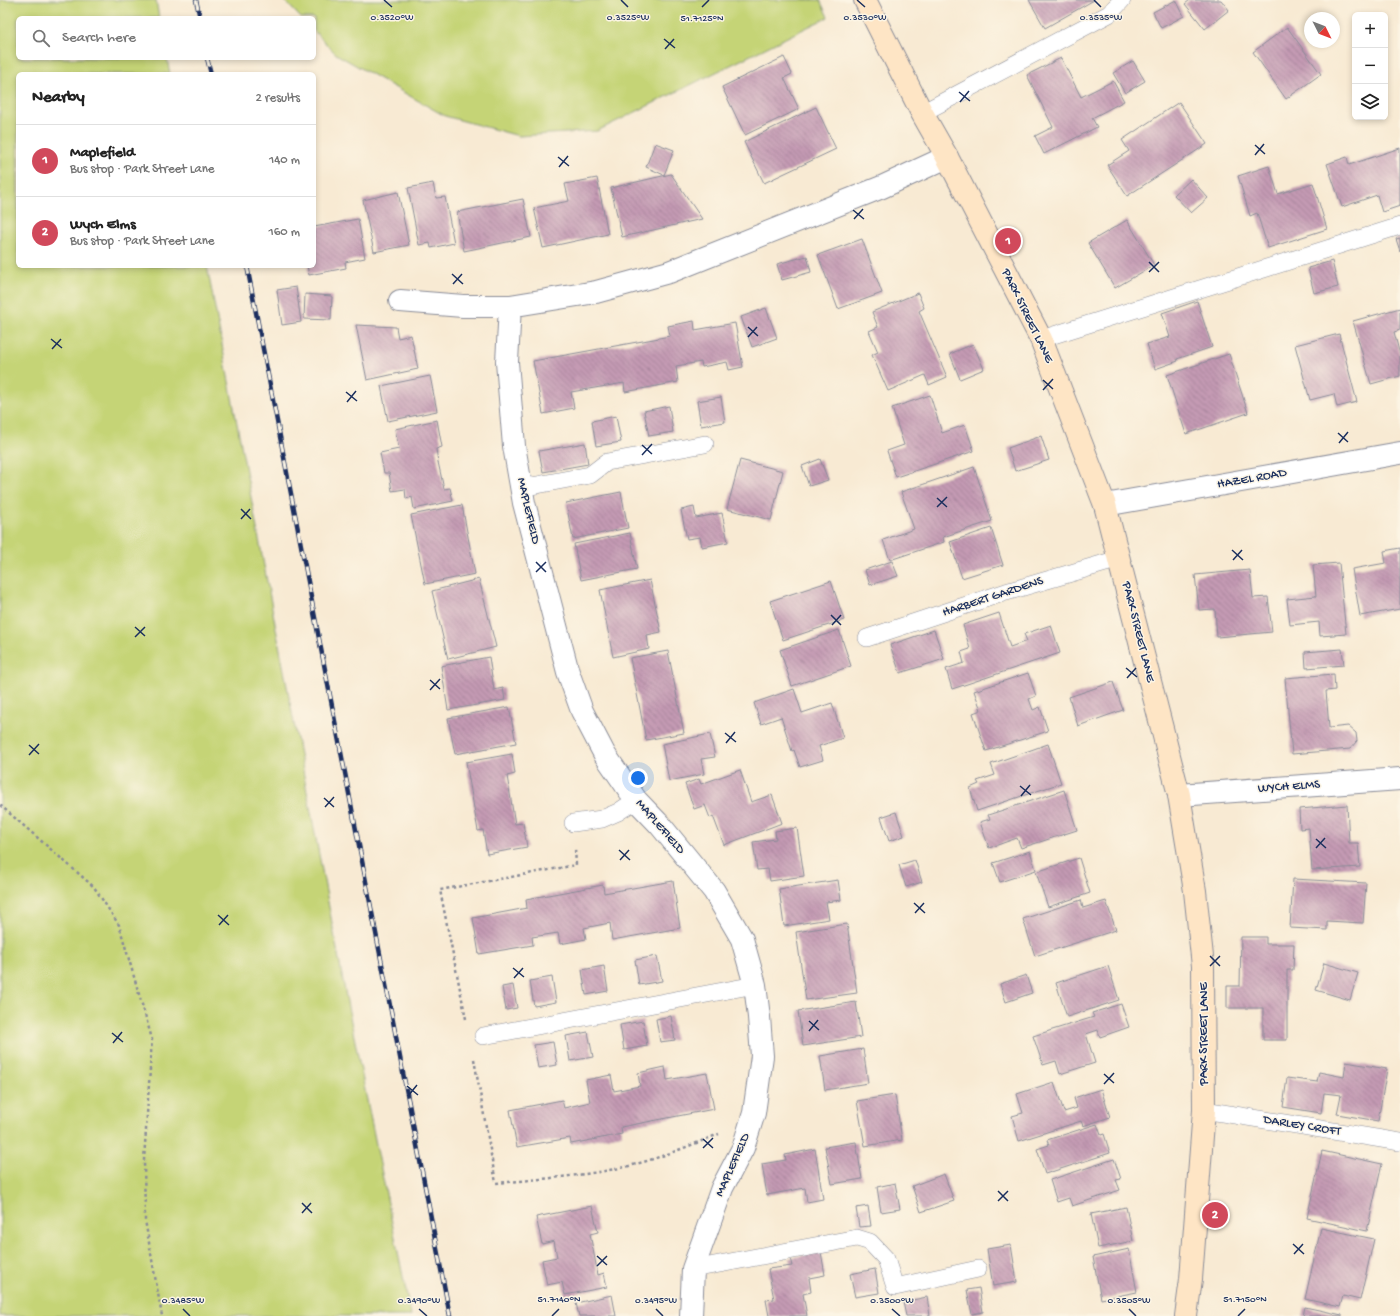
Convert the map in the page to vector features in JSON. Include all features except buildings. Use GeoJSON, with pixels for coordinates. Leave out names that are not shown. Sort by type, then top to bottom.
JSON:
{"type":"FeatureCollection","features":[{"type":"Feature","properties":{"kind":"street","name":"PARK STREET LANE"},"geometry":{"type":"LineString","coordinates":[[865,0],[922,113],[1041,339],[1105,505],[1179,795],[1196,891],[1204,966],[1204,1110],[1191,1279],[1186,1316]]}},
{"type":"Feature","properties":{"kind":"street"},"geometry":{"type":"LineString","coordinates":[[400,301],[463,306],[510,306],[596,292],[669,272],[882,187],[946,157]]}},
{"type":"Feature","properties":{"kind":"street","name":"MAPLEFIELD"},"geometry":{"type":"LineString","coordinates":[[510,306],[507,362],[514,446],[521,488],[568,672],[582,711],[604,755],[636,800],[660,824],[714,891],[742,940],[755,985],[762,1056],[754,1113],[743,1148],[722,1188],[692,1269],[691,1316]]}},
{"type":"Feature","properties":{"kind":"street","name":"HAZEL ROAD"},"geometry":{"type":"LineString","coordinates":[[1105,505],[1400,452]]}},
{"type":"Feature","properties":{"kind":"street","name":"WYCH ELMS"},"geometry":{"type":"LineString","coordinates":[[1179,795],[1400,779]]}},
{"type":"Feature","properties":{"kind":"lane"},"geometry":{"type":"LineString","coordinates":[[922,113],[1109,14],[1122,0]]}},
{"type":"Feature","properties":{"kind":"lane"},"geometry":{"type":"LineString","coordinates":[[1041,339],[1400,226]]}},
{"type":"Feature","properties":{"kind":"lane"},"geometry":{"type":"LineString","coordinates":[[521,488],[590,475],[607,462],[705,444]]}},
{"type":"Feature","properties":{"kind":"lane","name":"HARBERT GARDENS"},"geometry":{"type":"LineString","coordinates":[[867,638],[1006,592],[1119,559]]}},
{"type":"Feature","properties":{"kind":"lane"},"geometry":{"type":"LineString","coordinates":[[573,823],[602,819],[618,812],[636,800]]}},
{"type":"Feature","properties":{"kind":"lane"},"geometry":{"type":"LineString","coordinates":[[483,1036],[755,985]]}},
{"type":"Feature","properties":{"kind":"lane","name":"DARLEY CROFT"},"geometry":{"type":"LineString","coordinates":[[1204,1110],[1400,1142]]}},
{"type":"Feature","properties":{"kind":"lane"},"geometry":{"type":"LineString","coordinates":[[692,1269],[857,1238],[870,1242],[886,1259],[895,1287],[978,1269]]}},
{"type":"Feature","properties":{"kind":"path"},"geometry":{"type":"LineString","coordinates":[[0,805],[94,887],[119,926],[152,1039],[144,1160],[145,1220],[162,1316]]}},
{"type":"Feature","properties":{"kind":"path"},"geometry":{"type":"LineString","coordinates":[[573,823],[576,865],[440,890],[467,1022],[483,1036],[474,1057],[496,1183],[570,1176],[630,1166],[680,1150],[728,1129],[750,1127]]}},
{"type":"Feature","properties":{"kind":"green space"},"geometry":{"type":"Polygon","coordinates":[[[0,0],[156,0],[159,16],[16,16],[16,60],[167,60],[170,72],[16,72],[16,268],[207,268],[348,1007],[411,1316],[0,1316],[0,0]]]}},
{"type":"Feature","properties":{"kind":"green space"},"geometry":{"type":"Polygon","coordinates":[[[284,0],[820,0],[828,17],[597,131],[519,136],[445,116],[336,54],[316,33],[316,16],[299,16],[284,0]]]}},
{"type":"Feature","properties":{"kind":"railway"},"geometry":{"type":"LineString","coordinates":[[196,0],[200,16]]}},
{"type":"Feature","properties":{"kind":"railway"},"geometry":{"type":"LineString","coordinates":[[208,60],[210,72]]}},
{"type":"Feature","properties":{"kind":"railway"},"geometry":{"type":"LineString","coordinates":[[247,268],[450,1316]]}},
{"type":"Feature","properties":{"kind":"place","name":"Maplefield"},"geometry":{"type":"Point","coordinates":[1008,241]}},
{"type":"Feature","properties":{"kind":"place","name":"Wych Elms"},"geometry":{"type":"Point","coordinates":[1215,1215]}}]}
